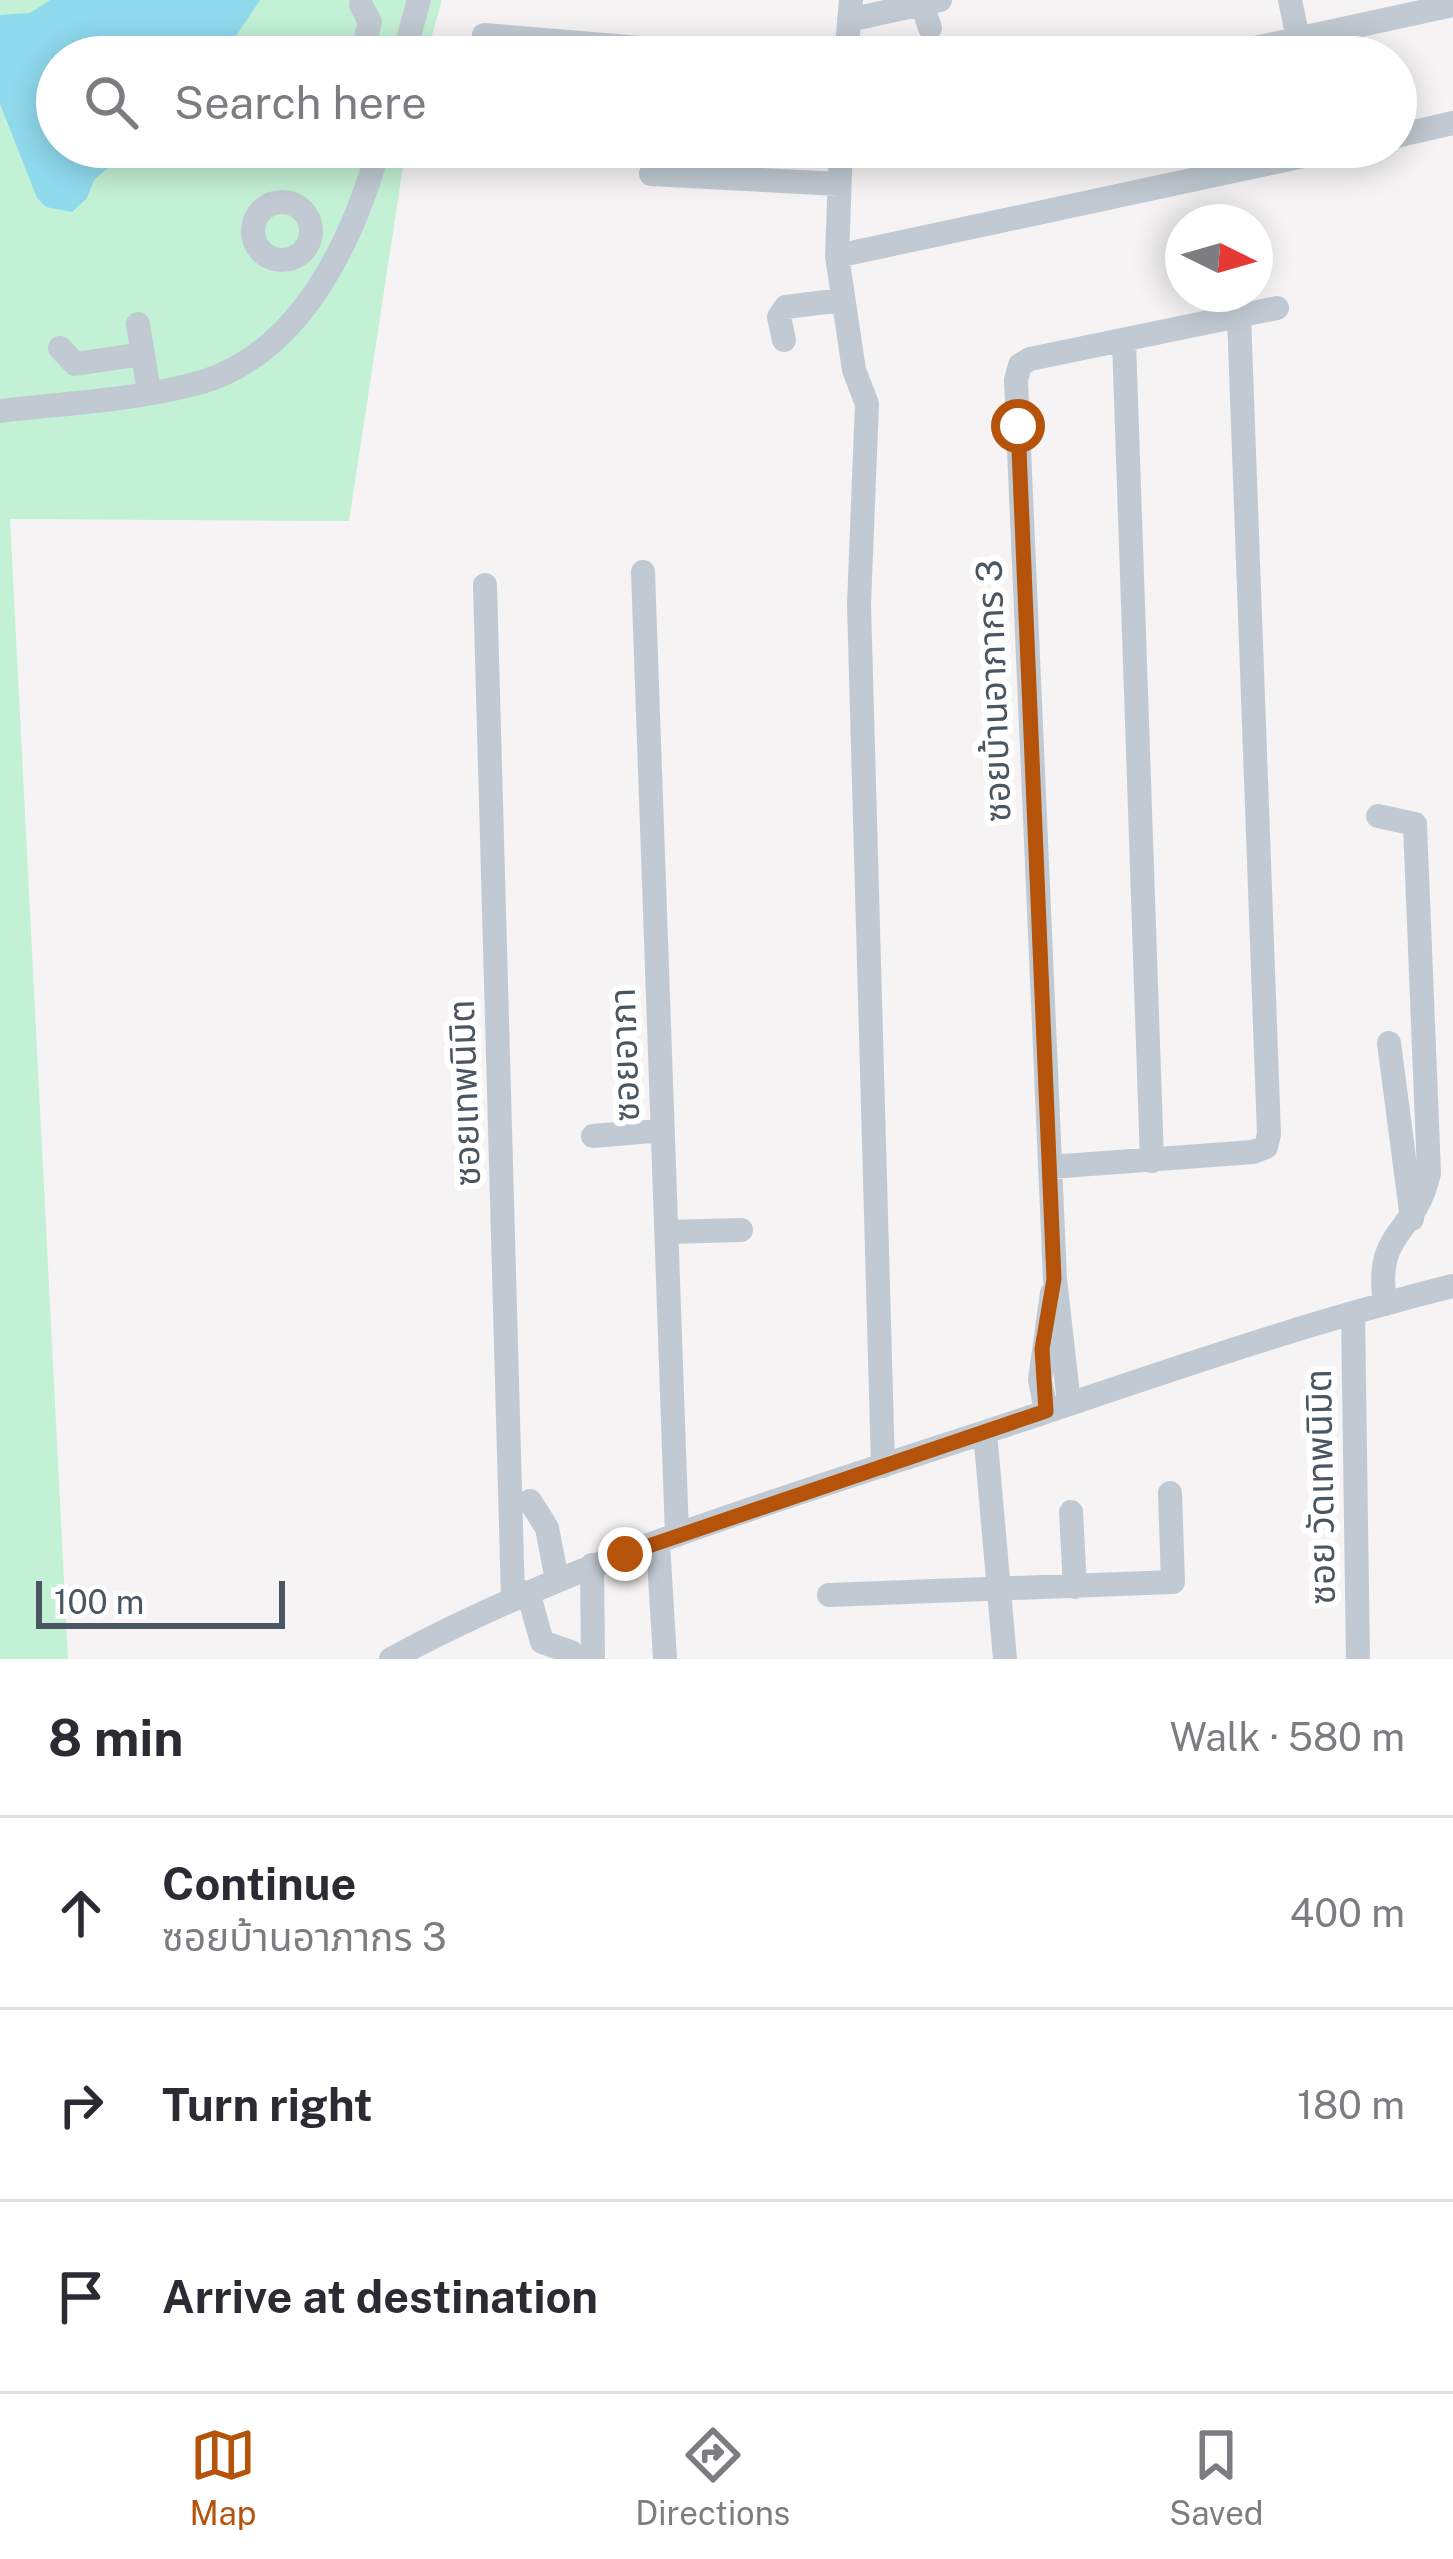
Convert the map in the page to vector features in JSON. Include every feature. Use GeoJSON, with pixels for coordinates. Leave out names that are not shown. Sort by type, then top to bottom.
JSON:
{"type":"FeatureCollection","features":[{"type":"Feature","properties":{"kind":"street"},"geometry":{"type":"LineString","coordinates":[[409,36],[419,0]]}},
{"type":"Feature","properties":{"kind":"street"},"geometry":{"type":"LineString","coordinates":[[1290,0],[1298,36]]}},
{"type":"Feature","properties":{"kind":"street"},"geometry":{"type":"LineString","coordinates":[[361,5],[370,22],[366,36]]}},
{"type":"Feature","properties":{"kind":"street"},"geometry":{"type":"LineString","coordinates":[[1343,36],[1453,5]]}},
{"type":"Feature","properties":{"kind":"street"},"geometry":{"type":"LineString","coordinates":[[850,10],[931,11]]}},
{"type":"Feature","properties":{"kind":"street"},"geometry":{"type":"LineString","coordinates":[[484,35],[495,36]]}},
{"type":"Feature","properties":{"kind":"street"},"geometry":{"type":"LineString","coordinates":[[1417,131],[1453,123]]}},
{"type":"Feature","properties":{"kind":"street"},"geometry":{"type":"LineString","coordinates":[[0,411],[149,392],[205,381],[235,368],[278,334],[326,278],[343,249],[372,168]]}},
{"type":"Feature","properties":{"kind":"street"},"geometry":{"type":"LineString","coordinates":[[840,168],[837,256],[854,370],[866,404],[859,604],[883,1466]]}},
{"type":"Feature","properties":{"kind":"street"},"geometry":{"type":"LineString","coordinates":[[837,256],[1241,168]]}},
{"type":"Feature","properties":{"kind":"street"},"geometry":{"type":"LineString","coordinates":[[651,174],[839,184]]}},
{"type":"Feature","properties":{"kind":"street"},"geometry":{"type":"LineString","coordinates":[[326,278],[305,245],[343,249]]}},
{"type":"Feature","properties":{"kind":"street"},"geometry":{"type":"LineString","coordinates":[[784,340],[779,316],[786,307],[842,301]]}},
{"type":"Feature","properties":{"kind":"street","name":"ซอยบ้านอาภากร 3"},"geometry":{"type":"LineString","coordinates":[[1057,1407],[1016,380],[1020,365],[1030,359],[1277,308]]}},
{"type":"Feature","properties":{"kind":"street"},"geometry":{"type":"LineString","coordinates":[[1049,1167],[1253,1152],[1266,1147],[1239,316]]}},
{"type":"Feature","properties":{"kind":"street"},"geometry":{"type":"LineString","coordinates":[[138,324],[149,392]]}},
{"type":"Feature","properties":{"kind":"street"},"geometry":{"type":"LineString","coordinates":[[1124,341],[1152,1161]]}},
{"type":"Feature","properties":{"kind":"street"},"geometry":{"type":"LineString","coordinates":[[60,348],[75,364],[143,353]]}},
{"type":"Feature","properties":{"kind":"street","name":"ซอยอาภา"},"geometry":{"type":"LineString","coordinates":[[643,572],[667,1232],[664,1659]]}},
{"type":"Feature","properties":{"kind":"street","name":"ซอยเทพนิมิต"},"geometry":{"type":"LineString","coordinates":[[485,585],[520,1595]]}},
{"type":"Feature","properties":{"kind":"street"},"geometry":{"type":"LineString","coordinates":[[1378,816],[1415,824],[1429,1173],[1412,1219],[1386,1248],[1380,1267],[1385,1304]]}},
{"type":"Feature","properties":{"kind":"street"},"geometry":{"type":"LineString","coordinates":[[1389,1043],[1412,1219]]}},
{"type":"Feature","properties":{"kind":"street"},"geometry":{"type":"LineString","coordinates":[[593,1136],[663,1130]]}},
{"type":"Feature","properties":{"kind":"street"},"geometry":{"type":"LineString","coordinates":[[667,1232],[741,1230]]}},
{"type":"Feature","properties":{"kind":"street"},"geometry":{"type":"LineString","coordinates":[[391,1659],[592,1565],[1057,1407],[1453,1286]]}},
{"type":"Feature","properties":{"kind":"street","name":"ซอย วัดเทพนิมิต"},"geometry":{"type":"LineString","coordinates":[[1353,1313],[1358,1659]]}},
{"type":"Feature","properties":{"kind":"street"},"geometry":{"type":"LineString","coordinates":[[993,1429],[1005,1659]]}},
{"type":"Feature","properties":{"kind":"street"},"geometry":{"type":"LineString","coordinates":[[829,1595],[1185,1582],[1170,1492]]}},
{"type":"Feature","properties":{"kind":"street"},"geometry":{"type":"LineString","coordinates":[[530,1501],[548,1528],[557,1580]]}},
{"type":"Feature","properties":{"kind":"street"},"geometry":{"type":"LineString","coordinates":[[1071,1512],[1075,1587]]}},
{"type":"Feature","properties":{"kind":"street"},"geometry":{"type":"LineString","coordinates":[[520,1595],[542,1642],[582,1656],[592,1565]]}},
{"type":"Feature","properties":{"kind":"green space"},"geometry":{"type":"Polygon","coordinates":[[[0,0],[442,0],[432,36],[36,36],[36,168],[403,168],[349,521],[10,519],[68,1659],[0,1659],[0,0]]]}},
{"type":"Feature","properties":{"kind":"water"},"geometry":{"type":"Polygon","coordinates":[[[50,0],[260,0],[236,36],[36,36],[36,168],[108,168],[72,212],[46,207],[37,198],[0,104],[0,15],[30,13],[50,0]]]}},
{"type":"Feature","properties":{"kind":"route"},"geometry":{"type":"LineString","coordinates":[[625,1554],[1046,1411],[1040,1380],[1054,1279],[1018,426]]}}]}
